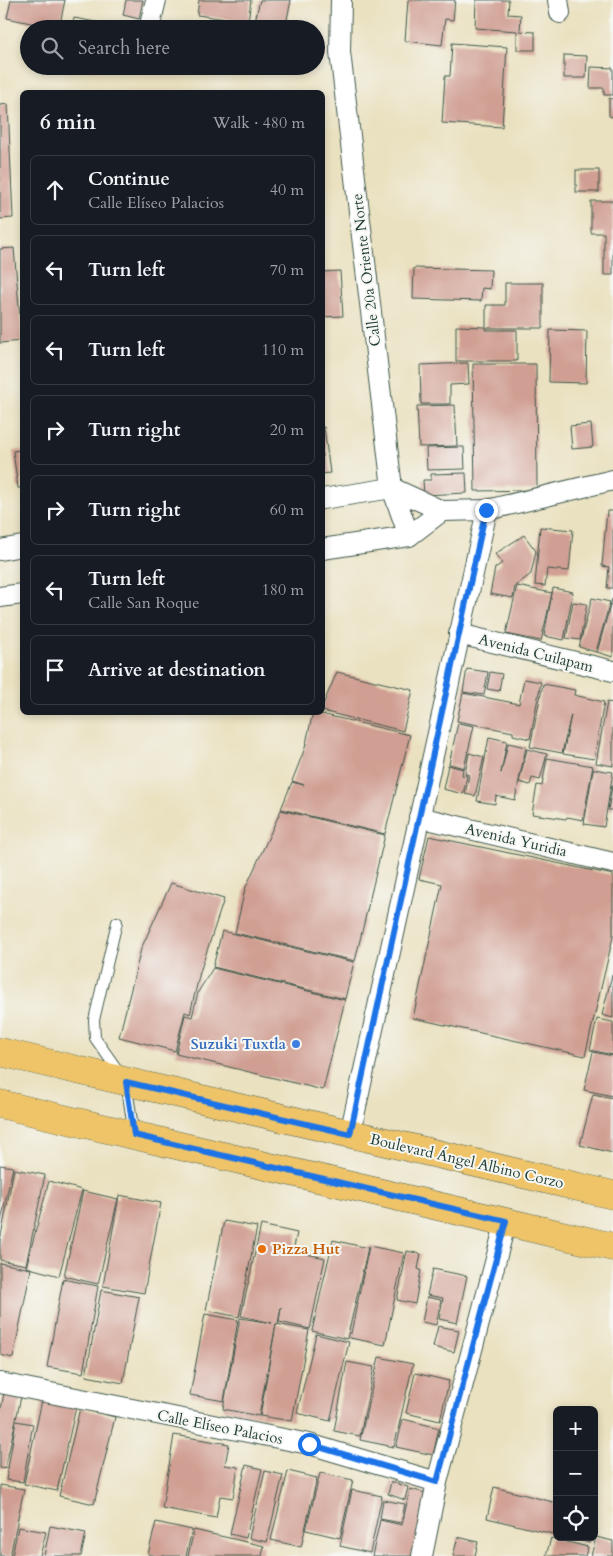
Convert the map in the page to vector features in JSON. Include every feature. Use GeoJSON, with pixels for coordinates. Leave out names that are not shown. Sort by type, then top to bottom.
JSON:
{"type":"FeatureCollection","features":[{"type":"Feature","properties":{"kind":"main road","name":"Boulevard Ángel Albino Corzo"},"geometry":{"type":"LineString","coordinates":[[0,1052],[613,1195]]}},
{"type":"Feature","properties":{"kind":"main road"},"geometry":{"type":"LineString","coordinates":[[0,1104],[613,1247]]}},
{"type":"Feature","properties":{"kind":"street"},"geometry":{"type":"LineString","coordinates":[[151,20],[156,0]]}},
{"type":"Feature","properties":{"kind":"street","name":"Calle 20a Oriente Norte"},"geometry":{"type":"LineString","coordinates":[[340,0],[340,52],[392,488],[409,536]]}},
{"type":"Feature","properties":{"kind":"street"},"geometry":{"type":"LineString","coordinates":[[325,499],[392,488],[442,511],[486,510],[613,480]]}},
{"type":"Feature","properties":{"kind":"street"},"geometry":{"type":"LineString","coordinates":[[350,1134],[486,510]]}},
{"type":"Feature","properties":{"kind":"street"},"geometry":{"type":"LineString","coordinates":[[325,549],[409,536],[442,511]]}},
{"type":"Feature","properties":{"kind":"street"},"geometry":{"type":"LineString","coordinates":[[0,550],[20,546]]}},
{"type":"Feature","properties":{"kind":"street"},"geometry":{"type":"LineString","coordinates":[[0,597],[20,594]]}},
{"type":"Feature","properties":{"kind":"street","name":"Avenida Cuilapam"},"geometry":{"type":"LineString","coordinates":[[459,634],[613,671]]}},
{"type":"Feature","properties":{"kind":"street","name":"Avenida Yuridia"},"geometry":{"type":"LineString","coordinates":[[419,817],[613,863]]}},
{"type":"Feature","properties":{"kind":"street"},"geometry":{"type":"LineString","coordinates":[[422,1556],[437,1482],[506,1221]]}},
{"type":"Feature","properties":{"kind":"street","name":"Calle Elíseo Palacios"},"geometry":{"type":"LineString","coordinates":[[0,1384],[309,1444],[437,1482]]}},
{"type":"Feature","properties":{"kind":"lane"},"geometry":{"type":"LineString","coordinates":[[117,922],[94,1020],[95,1038],[126,1082],[134,1135]]}},
{"type":"Feature","properties":{"kind":"building"},"geometry":{"type":"Polygon","coordinates":[[[11,0],[65,0],[61,20],[20,21],[7,18],[11,0]]]}},
{"type":"Feature","properties":{"kind":"building"},"geometry":{"type":"Polygon","coordinates":[[[126,0],[143,0],[139,19],[123,15],[126,0]]]}},
{"type":"Feature","properties":{"kind":"building"},"geometry":{"type":"Polygon","coordinates":[[[199,0],[251,0],[248,20],[197,15],[199,0]]]}},
{"type":"Feature","properties":{"kind":"building"},"geometry":{"type":"Polygon","coordinates":[[[260,0],[291,0],[287,20],[255,20],[260,0]]]}},
{"type":"Feature","properties":{"kind":"building"},"geometry":{"type":"Polygon","coordinates":[[[408,0],[455,0],[453,20],[445,19],[442,45],[405,41],[408,0]]]}},
{"type":"Feature","properties":{"kind":"building"},"geometry":{"type":"Polygon","coordinates":[[[476,0],[509,0],[508,14],[521,15],[520,31],[535,32],[535,50],[517,50],[517,31],[475,28],[476,0]]]}},
{"type":"Feature","properties":{"kind":"building"},"geometry":{"type":"Polygon","coordinates":[[[452,43],[507,47],[502,127],[442,123],[445,76],[450,76],[452,43]]]}},
{"type":"Feature","properties":{"kind":"building"},"geometry":{"type":"Polygon","coordinates":[[[564,55],[587,56],[586,78],[564,78],[564,55]]]}},
{"type":"Feature","properties":{"kind":"building"},"geometry":{"type":"Polygon","coordinates":[[[591,67],[613,68],[613,95],[604,95],[604,88],[590,88],[591,67]]]}},
{"type":"Feature","properties":{"kind":"building"},"geometry":{"type":"Polygon","coordinates":[[[609,98],[613,99],[613,117],[609,116],[609,98]]]}},
{"type":"Feature","properties":{"kind":"building"},"geometry":{"type":"Polygon","coordinates":[[[8,104],[13,218],[0,219],[0,105],[8,104]]]}},
{"type":"Feature","properties":{"kind":"building"},"geometry":{"type":"Polygon","coordinates":[[[576,170],[599,170],[599,192],[576,192],[576,170]]]}},
{"type":"Feature","properties":{"kind":"building"},"geometry":{"type":"Polygon","coordinates":[[[591,201],[613,201],[613,275],[604,275],[604,233],[591,233],[591,201]]]}},
{"type":"Feature","properties":{"kind":"building"},"geometry":{"type":"Polygon","coordinates":[[[14,248],[20,318],[20,341],[0,343],[0,249],[14,248]]]}},
{"type":"Feature","properties":{"kind":"building"},"geometry":{"type":"Polygon","coordinates":[[[414,268],[491,270],[490,289],[482,288],[481,301],[413,299],[414,268]]]}},
{"type":"Feature","properties":{"kind":"building"},"geometry":{"type":"Polygon","coordinates":[[[340,271],[343,316],[325,317],[325,272],[340,271]]]}},
{"type":"Feature","properties":{"kind":"building"},"geometry":{"type":"Polygon","coordinates":[[[505,283],[543,283],[543,328],[486,328],[486,305],[505,305],[505,283]]]}},
{"type":"Feature","properties":{"kind":"building"},"geometry":{"type":"Polygon","coordinates":[[[456,326],[485,327],[485,330],[517,330],[517,361],[456,361],[456,326]]]}},
{"type":"Feature","properties":{"kind":"building"},"geometry":{"type":"Polygon","coordinates":[[[550,330],[587,331],[586,383],[549,382],[550,330]]]}},
{"type":"Feature","properties":{"kind":"building"},"geometry":{"type":"Polygon","coordinates":[[[468,363],[469,384],[450,385],[450,404],[421,404],[420,365],[468,363]]]}},
{"type":"Feature","properties":{"kind":"building"},"geometry":{"type":"Polygon","coordinates":[[[473,364],[536,364],[537,490],[475,491],[473,364]]]}},
{"type":"Feature","properties":{"kind":"building"},"geometry":{"type":"Polygon","coordinates":[[[455,405],[457,446],[419,447],[417,406],[455,405]]]}},
{"type":"Feature","properties":{"kind":"building"},"geometry":{"type":"Polygon","coordinates":[[[591,424],[593,447],[572,449],[570,426],[591,424]]]}},
{"type":"Feature","properties":{"kind":"building"},"geometry":{"type":"Polygon","coordinates":[[[325,435],[330,473],[325,474],[325,435]]]}},
{"type":"Feature","properties":{"kind":"building"},"geometry":{"type":"Polygon","coordinates":[[[464,447],[465,469],[427,470],[426,448],[464,447]]]}},
{"type":"Feature","properties":{"kind":"building"},"geometry":{"type":"Polygon","coordinates":[[[20,450],[20,488],[18,488],[13,451],[20,450]]]}},
{"type":"Feature","properties":{"kind":"building"},"geometry":{"type":"Polygon","coordinates":[[[466,473],[467,493],[424,495],[423,480],[431,480],[431,474],[466,473]]]}},
{"type":"Feature","properties":{"kind":"building"},"geometry":{"type":"Polygon","coordinates":[[[607,511],[613,511],[613,588],[607,588],[609,567],[602,566],[607,511]]]}},
{"type":"Feature","properties":{"kind":"building"},"geometry":{"type":"Polygon","coordinates":[[[540,527],[573,530],[569,571],[547,569],[545,586],[535,585],[540,527]]]}},
{"type":"Feature","properties":{"kind":"building"},"geometry":{"type":"Polygon","coordinates":[[[524,535],[536,551],[531,574],[515,586],[513,598],[490,594],[495,568],[502,563],[495,554],[524,535]]]}},
{"type":"Feature","properties":{"kind":"building"},"geometry":{"type":"Polygon","coordinates":[[[517,586],[552,593],[541,641],[506,634],[517,586]]]}},
{"type":"Feature","properties":{"kind":"building"},"geometry":{"type":"Polygon","coordinates":[[[553,588],[573,592],[564,640],[544,636],[553,588]]]}},
{"type":"Feature","properties":{"kind":"building"},"geometry":{"type":"Polygon","coordinates":[[[592,598],[610,602],[596,652],[579,647],[592,598]]]}},
{"type":"Feature","properties":{"kind":"building"},"geometry":{"type":"Polygon","coordinates":[[[613,599],[613,657],[597,652],[613,599]]]}},
{"type":"Feature","properties":{"kind":"building"},"geometry":{"type":"Polygon","coordinates":[[[573,602],[587,604],[580,640],[566,638],[573,602]]]}},
{"type":"Feature","properties":{"kind":"building"},"geometry":{"type":"Polygon","coordinates":[[[467,669],[488,672],[484,695],[463,692],[467,669]]]}},
{"type":"Feature","properties":{"kind":"building"},"geometry":{"type":"Polygon","coordinates":[[[337,672],[413,690],[403,731],[325,712],[325,700],[337,672]]]}},
{"type":"Feature","properties":{"kind":"building"},"geometry":{"type":"Polygon","coordinates":[[[490,672],[502,674],[499,691],[487,689],[490,672]]]}},
{"type":"Feature","properties":{"kind":"building"},"geometry":{"type":"Polygon","coordinates":[[[524,679],[541,682],[530,739],[513,735],[513,732],[457,721],[463,693],[519,704],[524,679]]]}},
{"type":"Feature","properties":{"kind":"building"},"geometry":{"type":"Polygon","coordinates":[[[543,684],[575,690],[574,695],[604,702],[594,759],[563,754],[571,715],[562,753],[530,747],[543,684]]]}},
{"type":"Feature","properties":{"kind":"building"},"geometry":{"type":"Polygon","coordinates":[[[607,702],[613,703],[613,766],[596,763],[607,702]]]}},
{"type":"Feature","properties":{"kind":"building"},"geometry":{"type":"Polygon","coordinates":[[[312,715],[325,715],[410,735],[385,834],[281,809],[292,782],[304,785],[292,781],[305,748],[312,715]]]}},
{"type":"Feature","properties":{"kind":"building"},"geometry":{"type":"Polygon","coordinates":[[[458,723],[474,726],[464,768],[449,764],[458,723]]]}},
{"type":"Feature","properties":{"kind":"building"},"geometry":{"type":"Polygon","coordinates":[[[489,737],[507,741],[501,773],[508,743],[526,747],[515,800],[496,796],[495,804],[477,801],[489,737]]]}},
{"type":"Feature","properties":{"kind":"building"},"geometry":{"type":"Polygon","coordinates":[[[527,749],[547,754],[540,780],[532,778],[530,785],[519,782],[527,749]]]}},
{"type":"Feature","properties":{"kind":"building"},"geometry":{"type":"Polygon","coordinates":[[[469,753],[484,757],[475,796],[465,794],[469,775],[465,774],[469,753]]]}},
{"type":"Feature","properties":{"kind":"building"},"geometry":{"type":"Polygon","coordinates":[[[547,758],[593,766],[583,820],[532,814],[537,785],[542,786],[547,758]]]}},
{"type":"Feature","properties":{"kind":"building"},"geometry":{"type":"Polygon","coordinates":[[[448,765],[463,769],[462,775],[467,776],[463,794],[443,789],[448,765]]]}},
{"type":"Feature","properties":{"kind":"building"},"geometry":{"type":"Polygon","coordinates":[[[593,769],[613,772],[604,827],[584,824],[593,769]]]}},
{"type":"Feature","properties":{"kind":"building"},"geometry":{"type":"Polygon","coordinates":[[[612,786],[613,810],[608,810],[612,786]]]}},
{"type":"Feature","properties":{"kind":"building"},"geometry":{"type":"Polygon","coordinates":[[[281,810],[385,835],[355,961],[235,933],[245,889],[281,810]]]}},
{"type":"Feature","properties":{"kind":"building"},"geometry":{"type":"Polygon","coordinates":[[[429,836],[613,875],[613,937],[585,1056],[413,1018],[442,884],[419,879],[429,836]]]}},
{"type":"Feature","properties":{"kind":"building"},"geometry":{"type":"Polygon","coordinates":[[[171,883],[224,899],[200,972],[190,1014],[185,1012],[175,1051],[119,1037],[141,949],[171,883]]]}},
{"type":"Feature","properties":{"kind":"building"},"geometry":{"type":"Polygon","coordinates":[[[222,931],[354,962],[345,999],[213,967],[222,931]]]}},
{"type":"Feature","properties":{"kind":"building"},"geometry":{"type":"Polygon","coordinates":[[[213,968],[345,1000],[323,1090],[176,1054],[185,1015],[192,1017],[198,992],[213,968]]]}},
{"type":"Feature","properties":{"kind":"building"},"geometry":{"type":"Polygon","coordinates":[[[613,975],[613,1018],[602,1015],[613,975]]]}},
{"type":"Feature","properties":{"kind":"building"},"geometry":{"type":"Polygon","coordinates":[[[597,1019],[613,1022],[613,1055],[590,1050],[597,1019]]]}},
{"type":"Feature","properties":{"kind":"building"},"geometry":{"type":"Polygon","coordinates":[[[593,1052],[613,1056],[613,1096],[584,1090],[593,1052]]]}},
{"type":"Feature","properties":{"kind":"building"},"geometry":{"type":"Polygon","coordinates":[[[593,1094],[613,1098],[613,1153],[580,1145],[593,1094]]]}},
{"type":"Feature","properties":{"kind":"building"},"geometry":{"type":"Polygon","coordinates":[[[0,1165],[13,1167],[1,1221],[0,1220],[0,1165]]]}},
{"type":"Feature","properties":{"kind":"building"},"geometry":{"type":"Polygon","coordinates":[[[14,1169],[45,1175],[26,1265],[0,1260],[0,1241],[14,1169]]]}},
{"type":"Feature","properties":{"kind":"building"},"geometry":{"type":"Polygon","coordinates":[[[49,1181],[82,1190],[59,1276],[26,1267],[49,1181]]]}},
{"type":"Feature","properties":{"kind":"building"},"geometry":{"type":"Polygon","coordinates":[[[83,1191],[118,1199],[98,1284],[64,1276],[83,1191]]]}},
{"type":"Feature","properties":{"kind":"building"},"geometry":{"type":"Polygon","coordinates":[[[119,1195],[161,1203],[144,1293],[103,1286],[119,1195]]]}},
{"type":"Feature","properties":{"kind":"building"},"geometry":{"type":"Polygon","coordinates":[[[224,1221],[257,1227],[239,1317],[206,1310],[224,1221]]]}},
{"type":"Feature","properties":{"kind":"building"},"geometry":{"type":"Polygon","coordinates":[[[261,1225],[297,1233],[293,1251],[325,1258],[310,1329],[279,1322],[281,1307],[278,1324],[276,1324],[259,1416],[223,1409],[240,1318],[272,1323],[241,1316],[261,1225]]]}},
{"type":"Feature","properties":{"kind":"building"},"geometry":{"type":"Polygon","coordinates":[[[333,1240],[368,1248],[347,1339],[312,1331],[333,1240]]]}},
{"type":"Feature","properties":{"kind":"building"},"geometry":{"type":"Polygon","coordinates":[[[369,1246],[404,1253],[385,1345],[350,1338],[369,1246]]]}},
{"type":"Feature","properties":{"kind":"building"},"geometry":{"type":"Polygon","coordinates":[[[407,1251],[421,1254],[418,1269],[421,1270],[415,1304],[397,1300],[407,1251]]]}},
{"type":"Feature","properties":{"kind":"building"},"geometry":{"type":"Polygon","coordinates":[[[0,1263],[31,1269],[13,1358],[0,1355],[0,1263]]]}},
{"type":"Feature","properties":{"kind":"building"},"geometry":{"type":"Polygon","coordinates":[[[433,1269],[467,1276],[457,1323],[439,1319],[443,1298],[427,1295],[433,1269]]]}},
{"type":"Feature","properties":{"kind":"building"},"geometry":{"type":"Polygon","coordinates":[[[63,1279],[98,1286],[83,1373],[47,1367],[63,1279]]]}},
{"type":"Feature","properties":{"kind":"building"},"geometry":{"type":"Polygon","coordinates":[[[101,1290],[139,1297],[123,1383],[86,1376],[101,1290]]]}},
{"type":"Feature","properties":{"kind":"building"},"geometry":{"type":"Polygon","coordinates":[[[427,1297],[441,1300],[436,1325],[422,1322],[427,1297]]]}},
{"type":"Feature","properties":{"kind":"building"},"geometry":{"type":"Polygon","coordinates":[[[205,1314],[238,1320],[224,1401],[190,1395],[205,1314]]]}},
{"type":"Feature","properties":{"kind":"building"},"geometry":{"type":"Polygon","coordinates":[[[276,1324],[309,1330],[292,1421],[260,1416],[276,1324]]]}},
{"type":"Feature","properties":{"kind":"building"},"geometry":{"type":"Polygon","coordinates":[[[438,1326],[459,1330],[454,1352],[433,1347],[438,1326]]]}},
{"type":"Feature","properties":{"kind":"building"},"geometry":{"type":"Polygon","coordinates":[[[316,1334],[349,1342],[330,1421],[297,1413],[316,1334]]]}},
{"type":"Feature","properties":{"kind":"building"},"geometry":{"type":"Polygon","coordinates":[[[379,1357],[413,1364],[394,1447],[360,1440],[379,1357]]]}},
{"type":"Feature","properties":{"kind":"building"},"geometry":{"type":"Polygon","coordinates":[[[347,1362],[374,1367],[360,1436],[334,1431],[347,1362]]]}},
{"type":"Feature","properties":{"kind":"building"},"geometry":{"type":"Polygon","coordinates":[[[415,1373],[449,1381],[440,1421],[406,1413],[415,1373]]]}},
{"type":"Feature","properties":{"kind":"building"},"geometry":{"type":"Polygon","coordinates":[[[4,1393],[21,1397],[5,1469],[0,1468],[0,1414],[4,1393]]]}},
{"type":"Feature","properties":{"kind":"building"},"geometry":{"type":"Polygon","coordinates":[[[42,1400],[76,1407],[57,1491],[24,1484],[42,1400]]]}},
{"type":"Feature","properties":{"kind":"building"},"geometry":{"type":"Polygon","coordinates":[[[80,1408],[115,1417],[94,1504],[59,1496],[80,1408]]]}},
{"type":"Feature","properties":{"kind":"building"},"geometry":{"type":"Polygon","coordinates":[[[403,1419],[439,1428],[433,1455],[396,1447],[403,1419]]]}},
{"type":"Feature","properties":{"kind":"building"},"geometry":{"type":"Polygon","coordinates":[[[16,1421],[33,1424],[23,1482],[6,1480],[16,1421]]]}},
{"type":"Feature","properties":{"kind":"building"},"geometry":{"type":"Polygon","coordinates":[[[174,1435],[229,1444],[225,1465],[238,1467],[233,1498],[220,1496],[216,1518],[162,1508],[174,1435]]]}},
{"type":"Feature","properties":{"kind":"building"},"geometry":{"type":"Polygon","coordinates":[[[246,1465],[262,1469],[246,1538],[230,1534],[246,1465]]]}},
{"type":"Feature","properties":{"kind":"building"},"geometry":{"type":"Polygon","coordinates":[[[265,1471],[283,1475],[267,1542],[249,1538],[265,1471]]]}},
{"type":"Feature","properties":{"kind":"building"},"geometry":{"type":"Polygon","coordinates":[[[288,1471],[317,1478],[301,1547],[271,1540],[288,1471]]]}},
{"type":"Feature","properties":{"kind":"building"},"geometry":{"type":"Polygon","coordinates":[[[320,1473],[353,1480],[340,1538],[306,1530],[320,1473]]]}},
{"type":"Feature","properties":{"kind":"building"},"geometry":{"type":"Polygon","coordinates":[[[391,1482],[408,1487],[405,1500],[388,1494],[391,1482]]]}},
{"type":"Feature","properties":{"kind":"building"},"geometry":{"type":"Polygon","coordinates":[[[0,1485],[24,1489],[10,1556],[0,1556],[0,1485]]]}},
{"type":"Feature","properties":{"kind":"building"},"geometry":{"type":"Polygon","coordinates":[[[494,1487],[553,1502],[553,1534],[487,1518],[494,1487]]]}},
{"type":"Feature","properties":{"kind":"building"},"geometry":{"type":"Polygon","coordinates":[[[410,1489],[430,1494],[412,1556],[372,1556],[380,1520],[402,1525],[410,1489]]]}},
{"type":"Feature","properties":{"kind":"building"},"geometry":{"type":"Polygon","coordinates":[[[352,1490],[382,1496],[370,1553],[340,1546],[352,1490]]]}},
{"type":"Feature","properties":{"kind":"building"},"geometry":{"type":"Polygon","coordinates":[[[383,1500],[405,1504],[401,1523],[380,1519],[383,1500]]]}},
{"type":"Feature","properties":{"kind":"building"},"geometry":{"type":"Polygon","coordinates":[[[156,1522],[192,1530],[186,1556],[157,1556],[148,1554],[156,1522]]]}},
{"type":"Feature","properties":{"kind":"building"},"geometry":{"type":"Polygon","coordinates":[[[50,1526],[86,1533],[81,1556],[44,1556],[50,1526]]]}},
{"type":"Feature","properties":{"kind":"building"},"geometry":{"type":"Polygon","coordinates":[[[18,1527],[46,1532],[40,1556],[12,1556],[18,1527]]]}},
{"type":"Feature","properties":{"kind":"building"},"geometry":{"type":"Polygon","coordinates":[[[194,1530],[264,1546],[262,1556],[188,1556],[194,1530]]]}},
{"type":"Feature","properties":{"kind":"building"},"geometry":{"type":"Polygon","coordinates":[[[458,1537],[478,1542],[475,1556],[453,1556],[458,1537]]]}},
{"type":"Feature","properties":{"kind":"building"},"geometry":{"type":"Polygon","coordinates":[[[598,1537],[613,1541],[613,1556],[591,1556],[595,1541],[598,1541],[598,1537]]]}},
{"type":"Feature","properties":{"kind":"building"},"geometry":{"type":"Polygon","coordinates":[[[551,1538],[553,1541],[563,1541],[588,1547],[585,1556],[546,1556],[551,1538]]]}},
{"type":"Feature","properties":{"kind":"place","name":"Suzuki Tuxtla"},"geometry":{"type":"Point","coordinates":[296,1044]}},
{"type":"Feature","properties":{"kind":"place","name":"Pizza Hut"},"geometry":{"type":"Point","coordinates":[262,1249]}},
{"type":"Feature","properties":{"kind":"route"},"geometry":{"type":"LineString","coordinates":[[309,1444],[437,1482],[506,1221],[134,1135],[126,1082],[350,1134],[486,510]]}}]}
